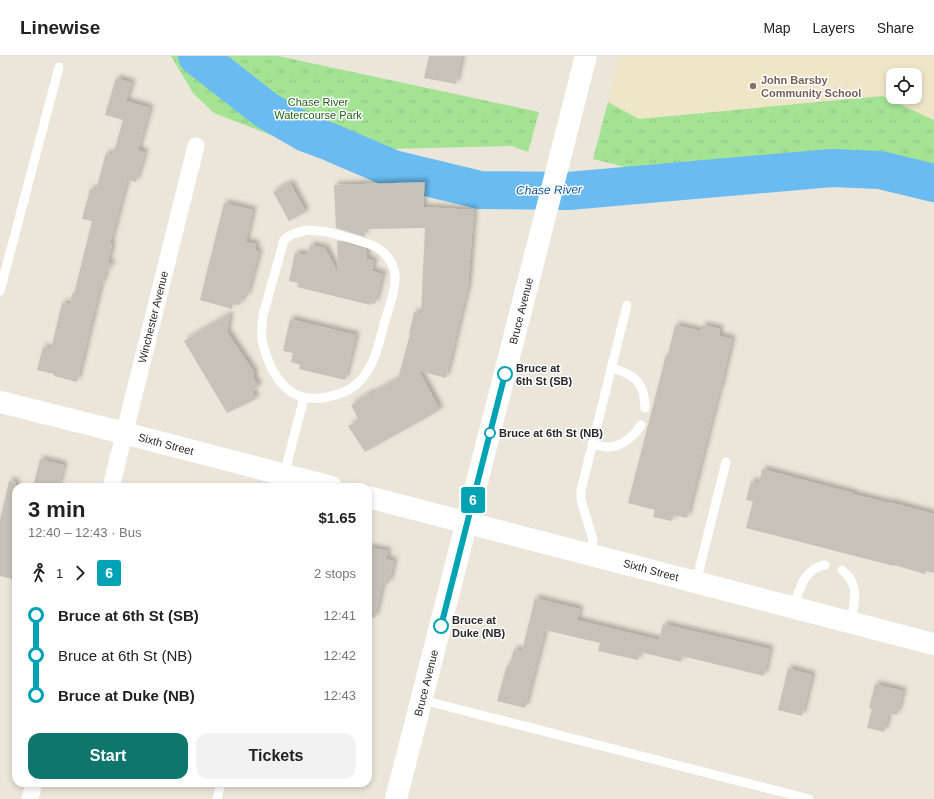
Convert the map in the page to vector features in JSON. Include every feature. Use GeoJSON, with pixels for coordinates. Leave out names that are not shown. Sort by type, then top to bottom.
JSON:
{"type":"FeatureCollection","features":[{"type":"Feature","properties":{"kind":"street","name":"Bruce Avenue"},"geometry":{"type":"LineString","coordinates":[[396,799],[586,56]]}},
{"type":"Feature","properties":{"kind":"street","name":"Winchester Avenue"},"geometry":{"type":"LineString","coordinates":[[112,483],[196,146]]}},
{"type":"Feature","properties":{"kind":"street","name":"Sixth Street"},"geometry":{"type":"LineString","coordinates":[[0,402],[312,483]]}},
{"type":"Feature","properties":{"kind":"street","name":"Sixth Street"},"geometry":{"type":"LineString","coordinates":[[372,498],[934,644]]}},
{"type":"Feature","properties":{"kind":"street"},"geometry":{"type":"LineString","coordinates":[[30,799],[33,787]]}},
{"type":"Feature","properties":{"kind":"lane"},"geometry":{"type":"LineString","coordinates":[[0,291],[59,67]]}},
{"type":"Feature","properties":{"kind":"lane"},"geometry":{"type":"LineString","coordinates":[[309,230],[326,232],[369,244],[379,249],[389,258],[393,266],[395,277],[393,292],[380,342],[374,358],[358,383],[347,391],[322,399],[304,398],[290,392],[282,385],[272,371],[262,341],[262,328],[263,315],[284,240],[288,236],[297,232],[309,230]]}},
{"type":"Feature","properties":{"kind":"lane"},"geometry":{"type":"LineString","coordinates":[[591,555],[593,540],[582,507],[581,490],[627,305]]}},
{"type":"Feature","properties":{"kind":"lane"},"geometry":{"type":"LineString","coordinates":[[611,368],[626,373],[637,381],[645,397],[645,408]]}},
{"type":"Feature","properties":{"kind":"lane"},"geometry":{"type":"LineString","coordinates":[[297,480],[304,398]]}},
{"type":"Feature","properties":{"kind":"lane"},"geometry":{"type":"LineString","coordinates":[[592,444],[610,447],[619,444],[628,440],[641,425]]}},
{"type":"Feature","properties":{"kind":"lane"},"geometry":{"type":"LineString","coordinates":[[696,582],[726,462]]}},
{"type":"Feature","properties":{"kind":"lane"},"geometry":{"type":"LineString","coordinates":[[794,608],[806,576],[818,566],[824,565]]}},
{"type":"Feature","properties":{"kind":"lane"},"geometry":{"type":"LineString","coordinates":[[842,570],[850,578],[854,586],[855,596],[851,622]]}},
{"type":"Feature","properties":{"kind":"lane"},"geometry":{"type":"LineString","coordinates":[[422,700],[808,799]]}},
{"type":"Feature","properties":{"kind":"lane"},"geometry":{"type":"LineString","coordinates":[[217,799],[220,787]]}},
{"type":"Feature","properties":{"kind":"shaded area","name":"John Barsby Community School"},"geometry":{"type":"Polygon","coordinates":[[[620,56],[934,56],[934,120],[899,104],[922,104],[922,68],[886,68],[886,98],[882,96],[639,119],[608,102],[620,56]]]}},
{"type":"Feature","properties":{"kind":"green space","name":"Chase River Watercourse Park"},"geometry":{"type":"Polygon","coordinates":[[[171,56],[278,56],[539,112],[528,152],[512,146],[312,151],[214,113],[193,93],[171,56]]]}},
{"type":"Feature","properties":{"kind":"green space"},"geometry":{"type":"Polygon","coordinates":[[[882,96],[886,98],[886,104],[899,104],[934,120],[934,186],[861,158],[841,155],[796,157],[712,177],[652,172],[593,159],[608,102],[639,119],[882,96]]]}},
{"type":"Feature","properties":{"kind":"building"},"geometry":{"type":"Polygon","coordinates":[[[429,56],[462,56],[456,84],[424,78],[429,56]]]}},
{"type":"Feature","properties":{"kind":"building"},"geometry":{"type":"Polygon","coordinates":[[[116,78],[132,83],[126,101],[150,108],[138,150],[145,152],[136,182],[127,180],[110,244],[112,244],[108,263],[113,264],[105,273],[103,283],[101,283],[77,382],[37,370],[43,347],[51,349],[62,303],[70,304],[72,294],[74,294],[92,221],[82,219],[90,189],[96,190],[106,153],[113,155],[123,120],[105,115],[116,78]]]}},
{"type":"Feature","properties":{"kind":"building"},"geometry":{"type":"Polygon","coordinates":[[[425,182],[423,207],[474,210],[468,286],[446,378],[419,371],[440,410],[365,452],[348,426],[359,421],[351,405],[370,393],[371,394],[398,379],[410,334],[414,312],[421,314],[425,228],[364,229],[365,237],[336,228],[334,185],[425,182]]]}},
{"type":"Feature","properties":{"kind":"building"},"geometry":{"type":"Polygon","coordinates":[[[290,183],[306,212],[289,221],[273,192],[290,183]]]}},
{"type":"Feature","properties":{"kind":"building"},"geometry":{"type":"Polygon","coordinates":[[[224,203],[253,210],[246,242],[256,244],[255,250],[259,252],[247,297],[243,297],[240,305],[233,304],[232,309],[200,300],[224,203]]]}},
{"type":"Feature","properties":{"kind":"building"},"geometry":{"type":"Polygon","coordinates":[[[337,241],[366,249],[367,259],[374,261],[372,271],[383,274],[375,304],[371,303],[370,305],[297,287],[298,283],[289,281],[295,253],[307,255],[310,245],[325,248],[338,273],[337,241]]]}},
{"type":"Feature","properties":{"kind":"building"},"geometry":{"type":"Polygon","coordinates":[[[230,314],[227,332],[254,372],[254,379],[259,387],[252,391],[256,399],[227,413],[184,341],[230,314]]]}},
{"type":"Feature","properties":{"kind":"building"},"geometry":{"type":"Polygon","coordinates":[[[290,319],[356,335],[345,380],[299,369],[300,365],[291,362],[293,353],[283,351],[290,319]]]}},
{"type":"Feature","properties":{"kind":"building"},"geometry":{"type":"Polygon","coordinates":[[[675,325],[701,331],[703,325],[720,329],[719,336],[732,339],[687,518],[674,515],[672,521],[653,517],[655,510],[628,503],[675,325]]]}},
{"type":"Feature","properties":{"kind":"building"},"geometry":{"type":"Polygon","coordinates":[[[40,459],[64,465],[59,483],[34,483],[40,459]]]}},
{"type":"Feature","properties":{"kind":"building"},"geometry":{"type":"Polygon","coordinates":[[[762,469],[934,514],[934,573],[926,571],[925,574],[746,528],[753,501],[746,500],[751,481],[759,483],[762,469]]]}},
{"type":"Feature","properties":{"kind":"building"},"geometry":{"type":"Polygon","coordinates":[[[9,481],[16,482],[12,483],[12,579],[0,576],[0,520],[9,481]]]}},
{"type":"Feature","properties":{"kind":"building"},"geometry":{"type":"Polygon","coordinates":[[[372,548],[388,551],[386,559],[394,561],[389,584],[383,582],[375,618],[372,618],[372,548]]]}},
{"type":"Feature","properties":{"kind":"building"},"geometry":{"type":"Polygon","coordinates":[[[535,598],[580,609],[577,620],[659,640],[663,624],[770,649],[764,676],[682,656],[681,662],[640,652],[638,660],[598,651],[600,643],[545,630],[525,708],[497,701],[507,665],[509,666],[514,649],[522,651],[535,598]]]}},
{"type":"Feature","properties":{"kind":"building"},"geometry":{"type":"Polygon","coordinates":[[[788,668],[812,675],[802,716],[778,710],[788,668]]]}},
{"type":"Feature","properties":{"kind":"building"},"geometry":{"type":"Polygon","coordinates":[[[875,684],[903,691],[897,715],[889,713],[884,732],[867,728],[872,709],[869,708],[875,684]]]}},
{"type":"Feature","properties":{"kind":"waterway","name":"Chase River"},"geometry":{"type":"LineString","coordinates":[[197,56],[266,110],[306,133],[393,169],[480,190],[568,191],[832,168],[880,170],[934,183]]}},
{"type":"Feature","properties":{"kind":"bus line","name":"6"},"geometry":{"type":"LineString","coordinates":[[441,626],[505,374]]}},
{"type":"Feature","properties":{"kind":"place","name":"John Barsby Community School"},"geometry":{"type":"Point","coordinates":[753,86]}},
{"type":"Feature","properties":{"kind":"place","name":"Bruce at 6th St (SB)"},"geometry":{"type":"Point","coordinates":[505,374]}},
{"type":"Feature","properties":{"kind":"place","name":"Bruce at 6th St (NB)"},"geometry":{"type":"Point","coordinates":[490,433]}},
{"type":"Feature","properties":{"kind":"place","name":"Bruce at Duke (NB)"},"geometry":{"type":"Point","coordinates":[441,626]}}]}
